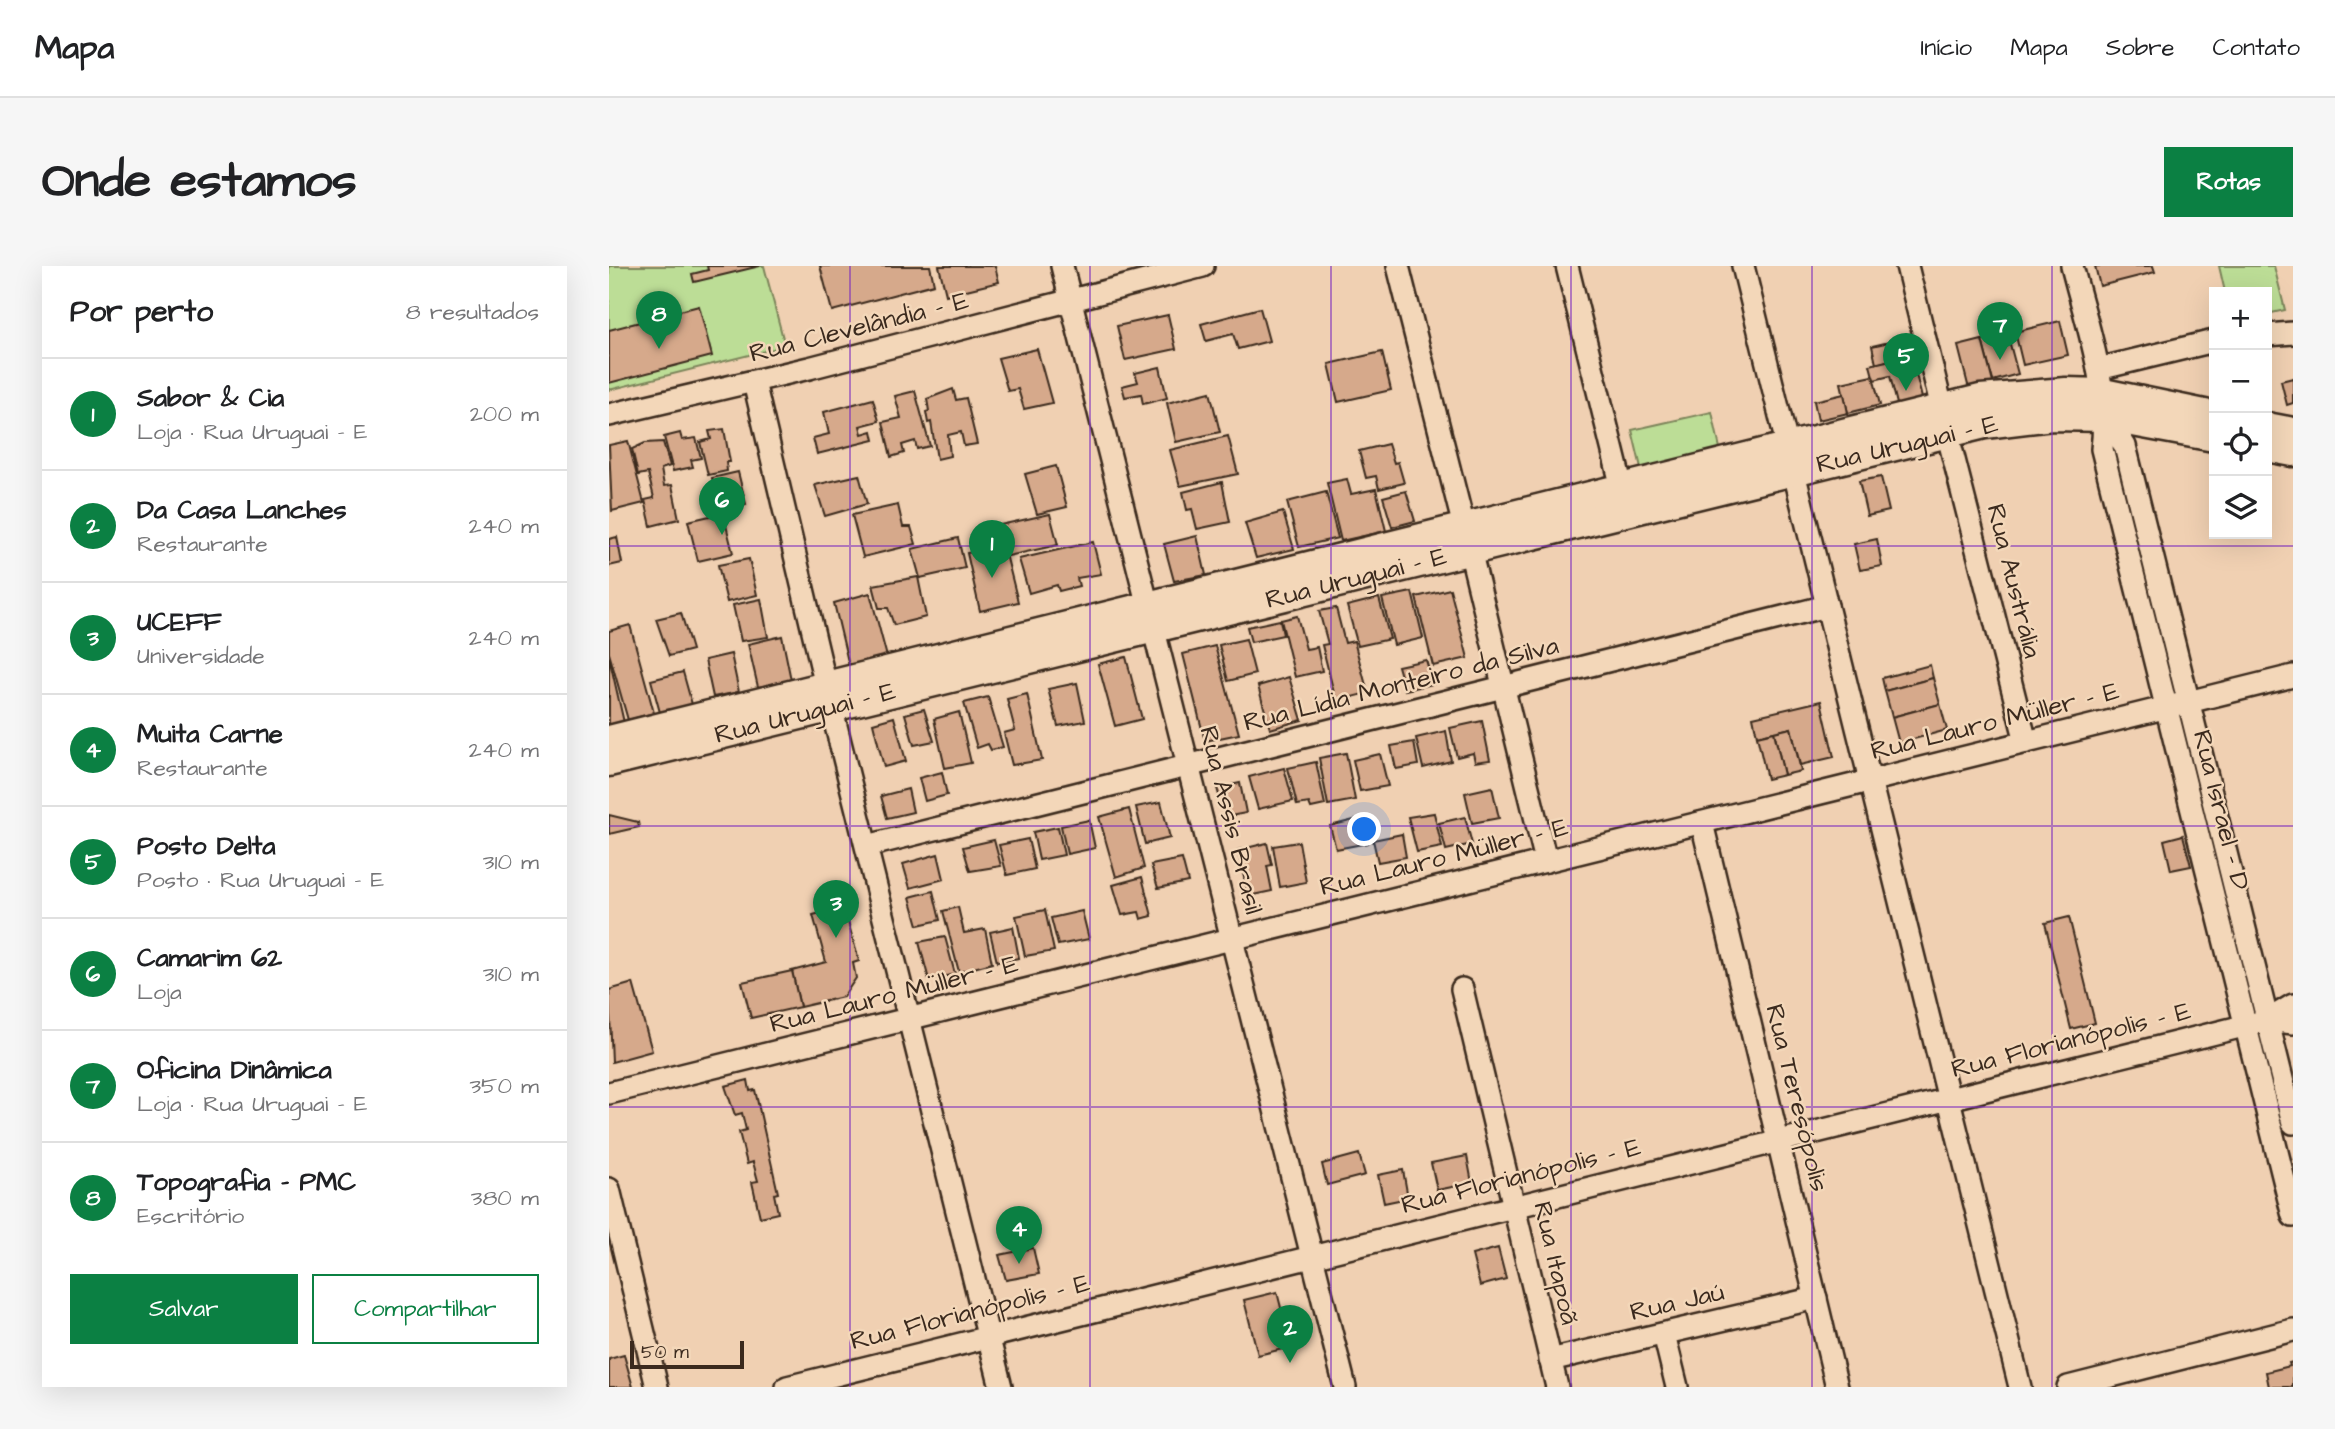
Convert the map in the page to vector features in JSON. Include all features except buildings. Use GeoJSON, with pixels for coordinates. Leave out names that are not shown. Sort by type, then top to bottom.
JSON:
{"type":"FeatureCollection","features":[{"type":"Feature","properties":{"kind":"main road","name":"Rua Uruguai - E"},"geometry":{"type":"LineString","coordinates":[[609,740],[829,696],[1945,420],[2019,419],[2059,415],[2102,393]]}},
{"type":"Feature","properties":{"kind":"main road"},"geometry":{"type":"LineString","coordinates":[[2102,393],[2209,415]]}},
{"type":"Feature","properties":{"kind":"main road"},"geometry":{"type":"LineString","coordinates":[[2102,393],[2209,436]]}},
{"type":"Feature","properties":{"kind":"main road"},"geometry":{"type":"LineString","coordinates":[[2272,427],[2293,432]]}},
{"type":"Feature","properties":{"kind":"main road"},"geometry":{"type":"LineString","coordinates":[[2272,448],[2293,452]]}},
{"type":"Feature","properties":{"kind":"main road","name":"Rua Uruguai - E"},"geometry":{"type":"LineString","coordinates":[[1467,538],[1622,488],[1791,458]]}},
{"type":"Feature","properties":{"kind":"main road","name":"Rua Uruguai - E"},"geometry":{"type":"LineString","coordinates":[[609,762],[829,696]]}},
{"type":"Feature","properties":{"kind":"street","name":"Rua Assis Brasil"},"geometry":{"type":"LineString","coordinates":[[1062,266],[1345,1387]]}},
{"type":"Feature","properties":{"kind":"street","name":"Rua Clevelândia - E"},"geometry":{"type":"LineString","coordinates":[[609,415],[754,382],[1203,266]]}},
{"type":"Feature","properties":{"kind":"street"},"geometry":{"type":"LineString","coordinates":[[1398,266],[1546,861]]}},
{"type":"Feature","properties":{"kind":"street"},"geometry":{"type":"LineString","coordinates":[[1567,266],[1622,488]]}},
{"type":"Feature","properties":{"kind":"street"},"geometry":{"type":"LineString","coordinates":[[1743,266],[2020,1387]]}},
{"type":"Feature","properties":{"kind":"street","name":"Rua Austrália"},"geometry":{"type":"LineString","coordinates":[[1907,266],[2026,742]]}},
{"type":"Feature","properties":{"kind":"street","name":"Rua Israel - D"},"geometry":{"type":"LineString","coordinates":[[2073,266],[2102,393],[2125,446],[2293,1123]]}},
{"type":"Feature","properties":{"kind":"street"},"geometry":{"type":"LineString","coordinates":[[2272,335],[2293,333]]}},
{"type":"Feature","properties":{"kind":"street","name":"Rua Uruguai - E"},"geometry":{"type":"LineString","coordinates":[[2102,393],[2209,343]]}},
{"type":"Feature","properties":{"kind":"street"},"geometry":{"type":"LineString","coordinates":[[754,382],[829,696],[1001,1387]]}},
{"type":"Feature","properties":{"kind":"street","name":"Rua Israel - D"},"geometry":{"type":"LineString","coordinates":[[2102,393],[2102,449],[2293,1216]]}},
{"type":"Feature","properties":{"kind":"street","name":"Rua Lídia Monteiro da Silva"},"geometry":{"type":"LineString","coordinates":[[867,846],[1827,606]]}},
{"type":"Feature","properties":{"kind":"street","name":"Rua Lauro Müller - E"},"geometry":{"type":"LineString","coordinates":[[609,1093],[2293,676]]}},
{"type":"Feature","properties":{"kind":"street","name":"Rua Teresópolis"},"geometry":{"type":"LineString","coordinates":[[1702,822],[1837,1387]]}},
{"type":"Feature","properties":{"kind":"street","name":"Rua Itapoã"},"geometry":{"type":"LineString","coordinates":[[1462,989],[1557,1387]]}},
{"type":"Feature","properties":{"kind":"street","name":"Rua Florianópolis - E"},"geometry":{"type":"LineString","coordinates":[[2268,1020],[2285,1007],[2293,1005]]}},
{"type":"Feature","properties":{"kind":"street","name":"Rua Florianópolis - E"},"geometry":{"type":"LineString","coordinates":[[786,1387],[2268,1020],[2293,1023]]}},
{"type":"Feature","properties":{"kind":"street"},"geometry":{"type":"LineString","coordinates":[[609,1189],[657,1387]]}},
{"type":"Feature","properties":{"kind":"street","name":"Rua Jaú"},"geometry":{"type":"LineString","coordinates":[[1550,1360],[1816,1298]]}},
{"type":"Feature","properties":{"kind":"street"},"geometry":{"type":"LineString","coordinates":[[2068,1387],[2293,1330]]}},
{"type":"Feature","properties":{"kind":"street"},"geometry":{"type":"LineString","coordinates":[[1664,1334],[1677,1387]]}},
{"type":"Feature","properties":{"kind":"green space"},"geometry":{"type":"Polygon","coordinates":[[[609,266],[764,266],[785,346],[609,390],[609,266]]]}},
{"type":"Feature","properties":{"kind":"green space"},"geometry":{"type":"Polygon","coordinates":[[[2219,266],[2274,266],[2285,310],[2272,313],[2272,287],[2224,287],[2219,266]]]}},
{"type":"Feature","properties":{"kind":"green space"},"geometry":{"type":"Polygon","coordinates":[[[1712,412],[1721,453],[1642,472],[1632,430],[1712,412]]]}},
{"type":"Feature","properties":{"kind":"place","name":"Topografia - PMC"},"geometry":{"type":"Point","coordinates":[659,349]}},
{"type":"Feature","properties":{"kind":"place","name":"Oficina Dinâmica"},"geometry":{"type":"Point","coordinates":[2000,360]}},
{"type":"Feature","properties":{"kind":"place","name":"Posto Delta"},"geometry":{"type":"Point","coordinates":[1906,391]}},
{"type":"Feature","properties":{"kind":"place","name":"Camarim 62"},"geometry":{"type":"Point","coordinates":[722,535]}},
{"type":"Feature","properties":{"kind":"place","name":"Sabor & Cia"},"geometry":{"type":"Point","coordinates":[992,578]}},
{"type":"Feature","properties":{"kind":"place","name":"UCEFF"},"geometry":{"type":"Point","coordinates":[836,938]}},
{"type":"Feature","properties":{"kind":"place","name":"Muita Carne"},"geometry":{"type":"Point","coordinates":[1019,1264]}},
{"type":"Feature","properties":{"kind":"place","name":"Da Casa Lanches"},"geometry":{"type":"Point","coordinates":[1290,1363]}}]}
